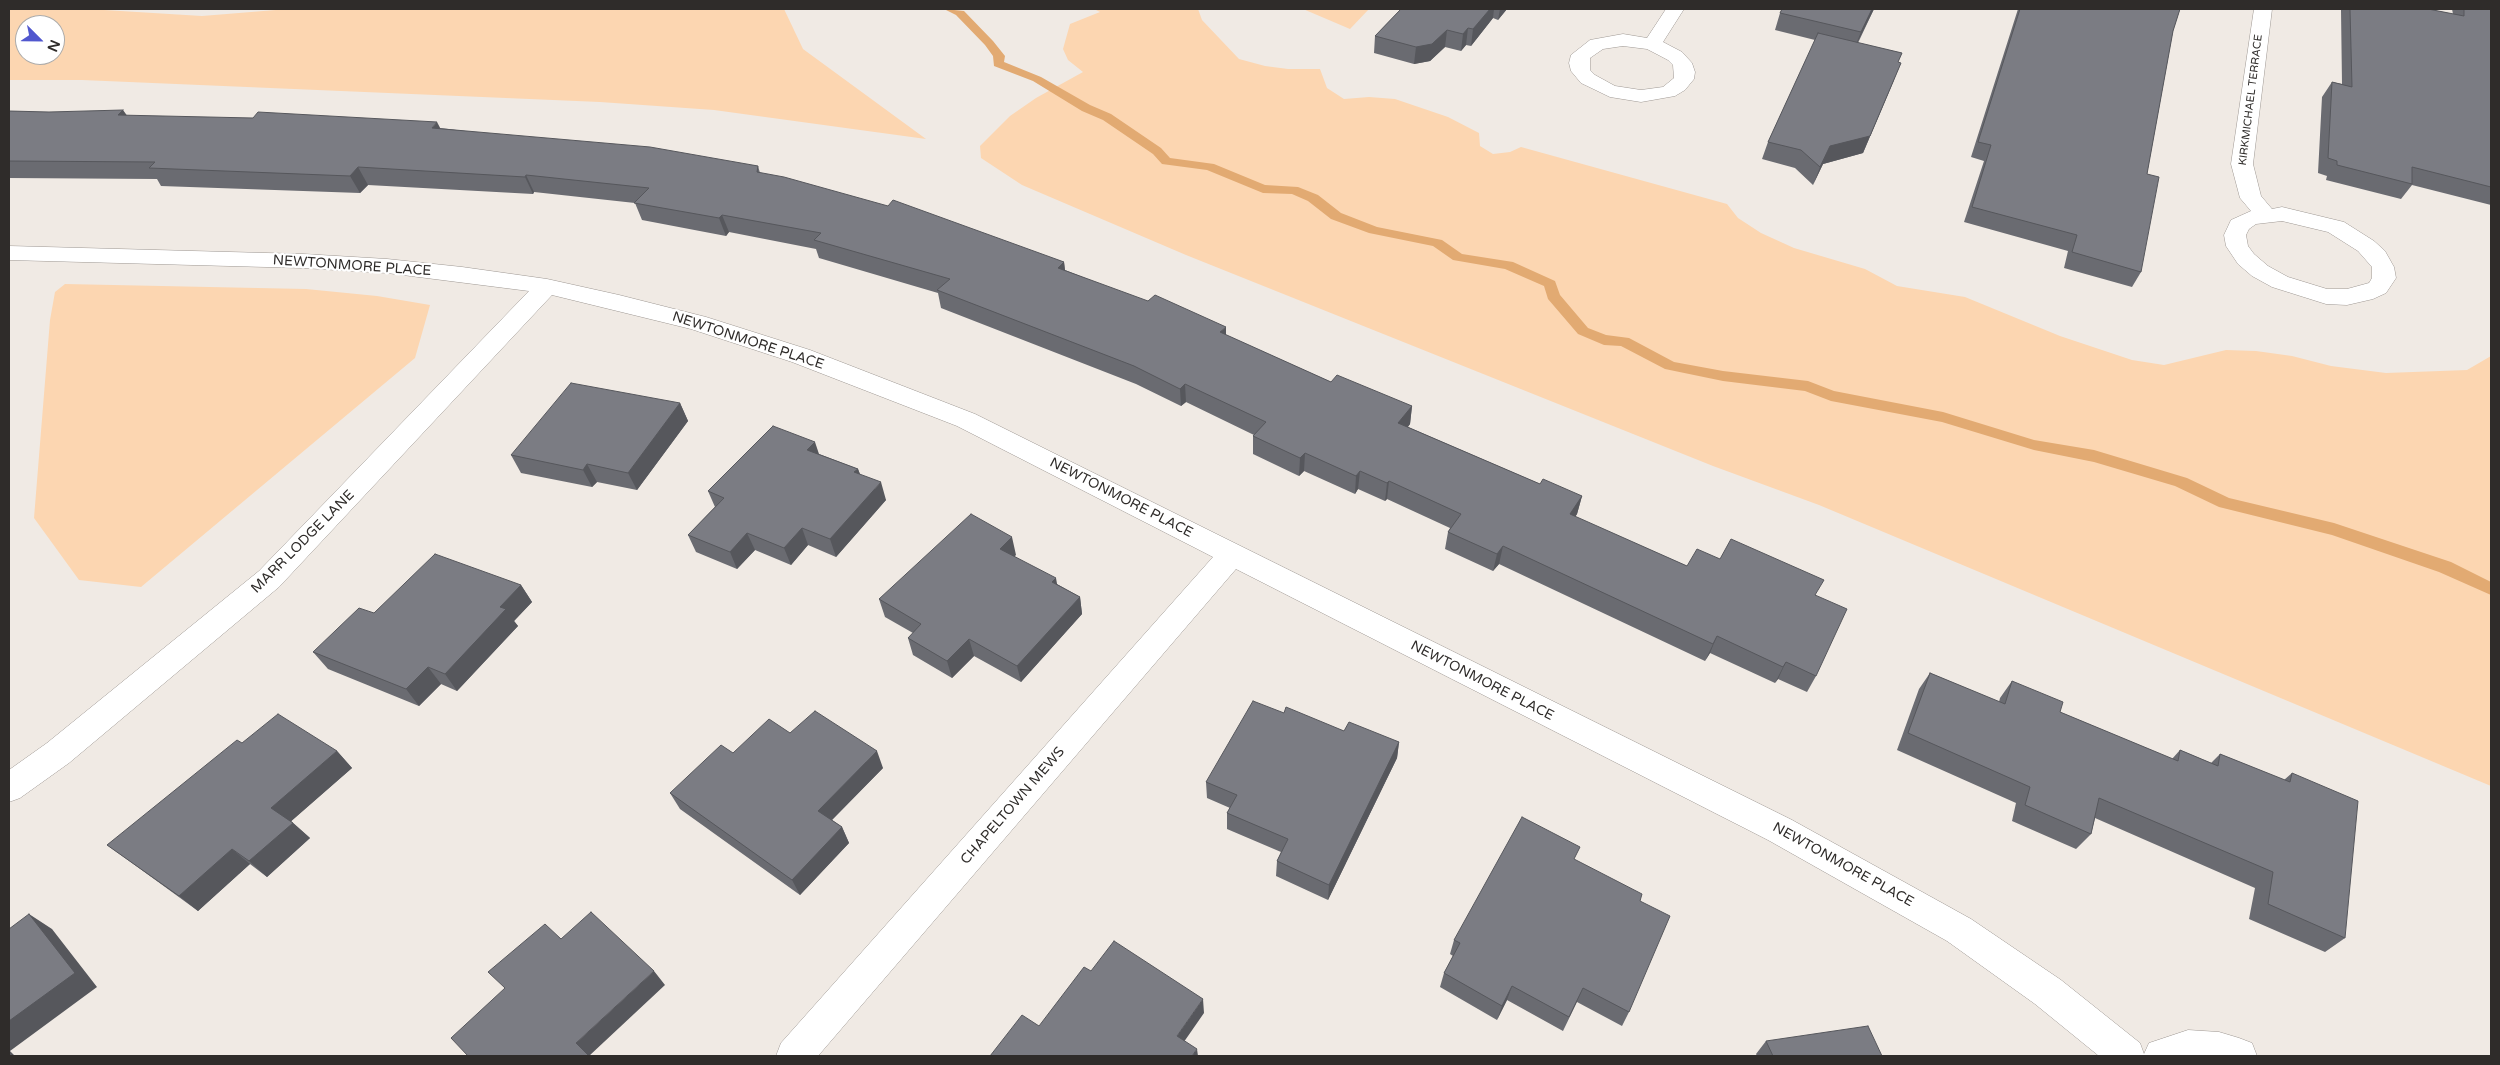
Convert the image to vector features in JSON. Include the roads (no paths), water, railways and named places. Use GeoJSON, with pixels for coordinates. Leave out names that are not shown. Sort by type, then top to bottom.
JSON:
{"type":"FeatureCollection","features":[{"type":"Feature","properties":{"kind":"street"},"geometry":{"type":"LineString","coordinates":[[1652,44],[1675,9]]}},
{"type":"Feature","properties":{"kind":"street","name":"KIRKMICHAEL TERRACE"},"geometry":{"type":"LineString","coordinates":[[2263,9],[2242,164],[2251,198],[2266,215]]}},
{"type":"Feature","properties":{"kind":"street"},"geometry":{"type":"LineString","coordinates":[[1623,40],[1652,44],[1675,56],[1682,64],[1685,72],[1684,79],[1678,86],[1668,92],[1640,96],[1610,91],[1597,86],[1581,71],[1579,63],[1581,56],[1597,44],[1623,40]]}},
{"type":"Feature","properties":{"kind":"street"},"geometry":{"type":"LineString","coordinates":[[2266,215],[2300,216],[2336,227],[2366,246],[2377,256],[2383,267],[2384,278],[2378,288],[2365,294],[2347,297],[2303,291],[2280,282],[2260,271],[2246,259],[2237,246],[2236,235],[2239,225],[2250,218],[2266,215]]}},
{"type":"Feature","properties":{"kind":"street","name":"NEWTONMORE PLACE"},"geometry":{"type":"LineString","coordinates":[[9,253],[304,261],[387,266],[462,274],[547,286],[708,326],[802,356],[957,416],[1780,830],[1959,930],[2048,992],[2127,1056]]}},
{"type":"Feature","properties":{"kind":"street","name":"MARR LODGE LANE"},"geometry":{"type":"LineString","coordinates":[[9,788],[58,753],[269,579],[386,459],[547,286]]}},
{"type":"Feature","properties":{"kind":"street","name":"CHAPELTOWN MEWS"},"geometry":{"type":"LineString","coordinates":[[794,1056],[1232,555]]}},
{"type":"Feature","properties":{"kind":"street"},"geometry":{"type":"LineString","coordinates":[[2162,1056],[2188,1048],[2219,1050],[2239,1056]]}},
{"type":"Feature","properties":{"kind":"waterway"},"geometry":{"type":"LineString","coordinates":[[949,9],[960,13],[972,24],[978,34],[989,43],[999,56],[998,64],[1037,79],[1086,108],[1107,117],[1157,151],[1166,161],[1210,167],[1263,189],[1294,190],[1313,198],[1336,216],[1374,230],[1437,243],[1458,257],[1486,263],[1508,265],[1550,284],[1553,296],[1583,331],[1604,340],[1624,341],[1670,366],[1723,376],[1808,386],[1831,396],[1943,417],[2034,445],[2094,456],[2181,482],[2225,503],[2334,529],[2445,567],[2491,589]]}}]}
